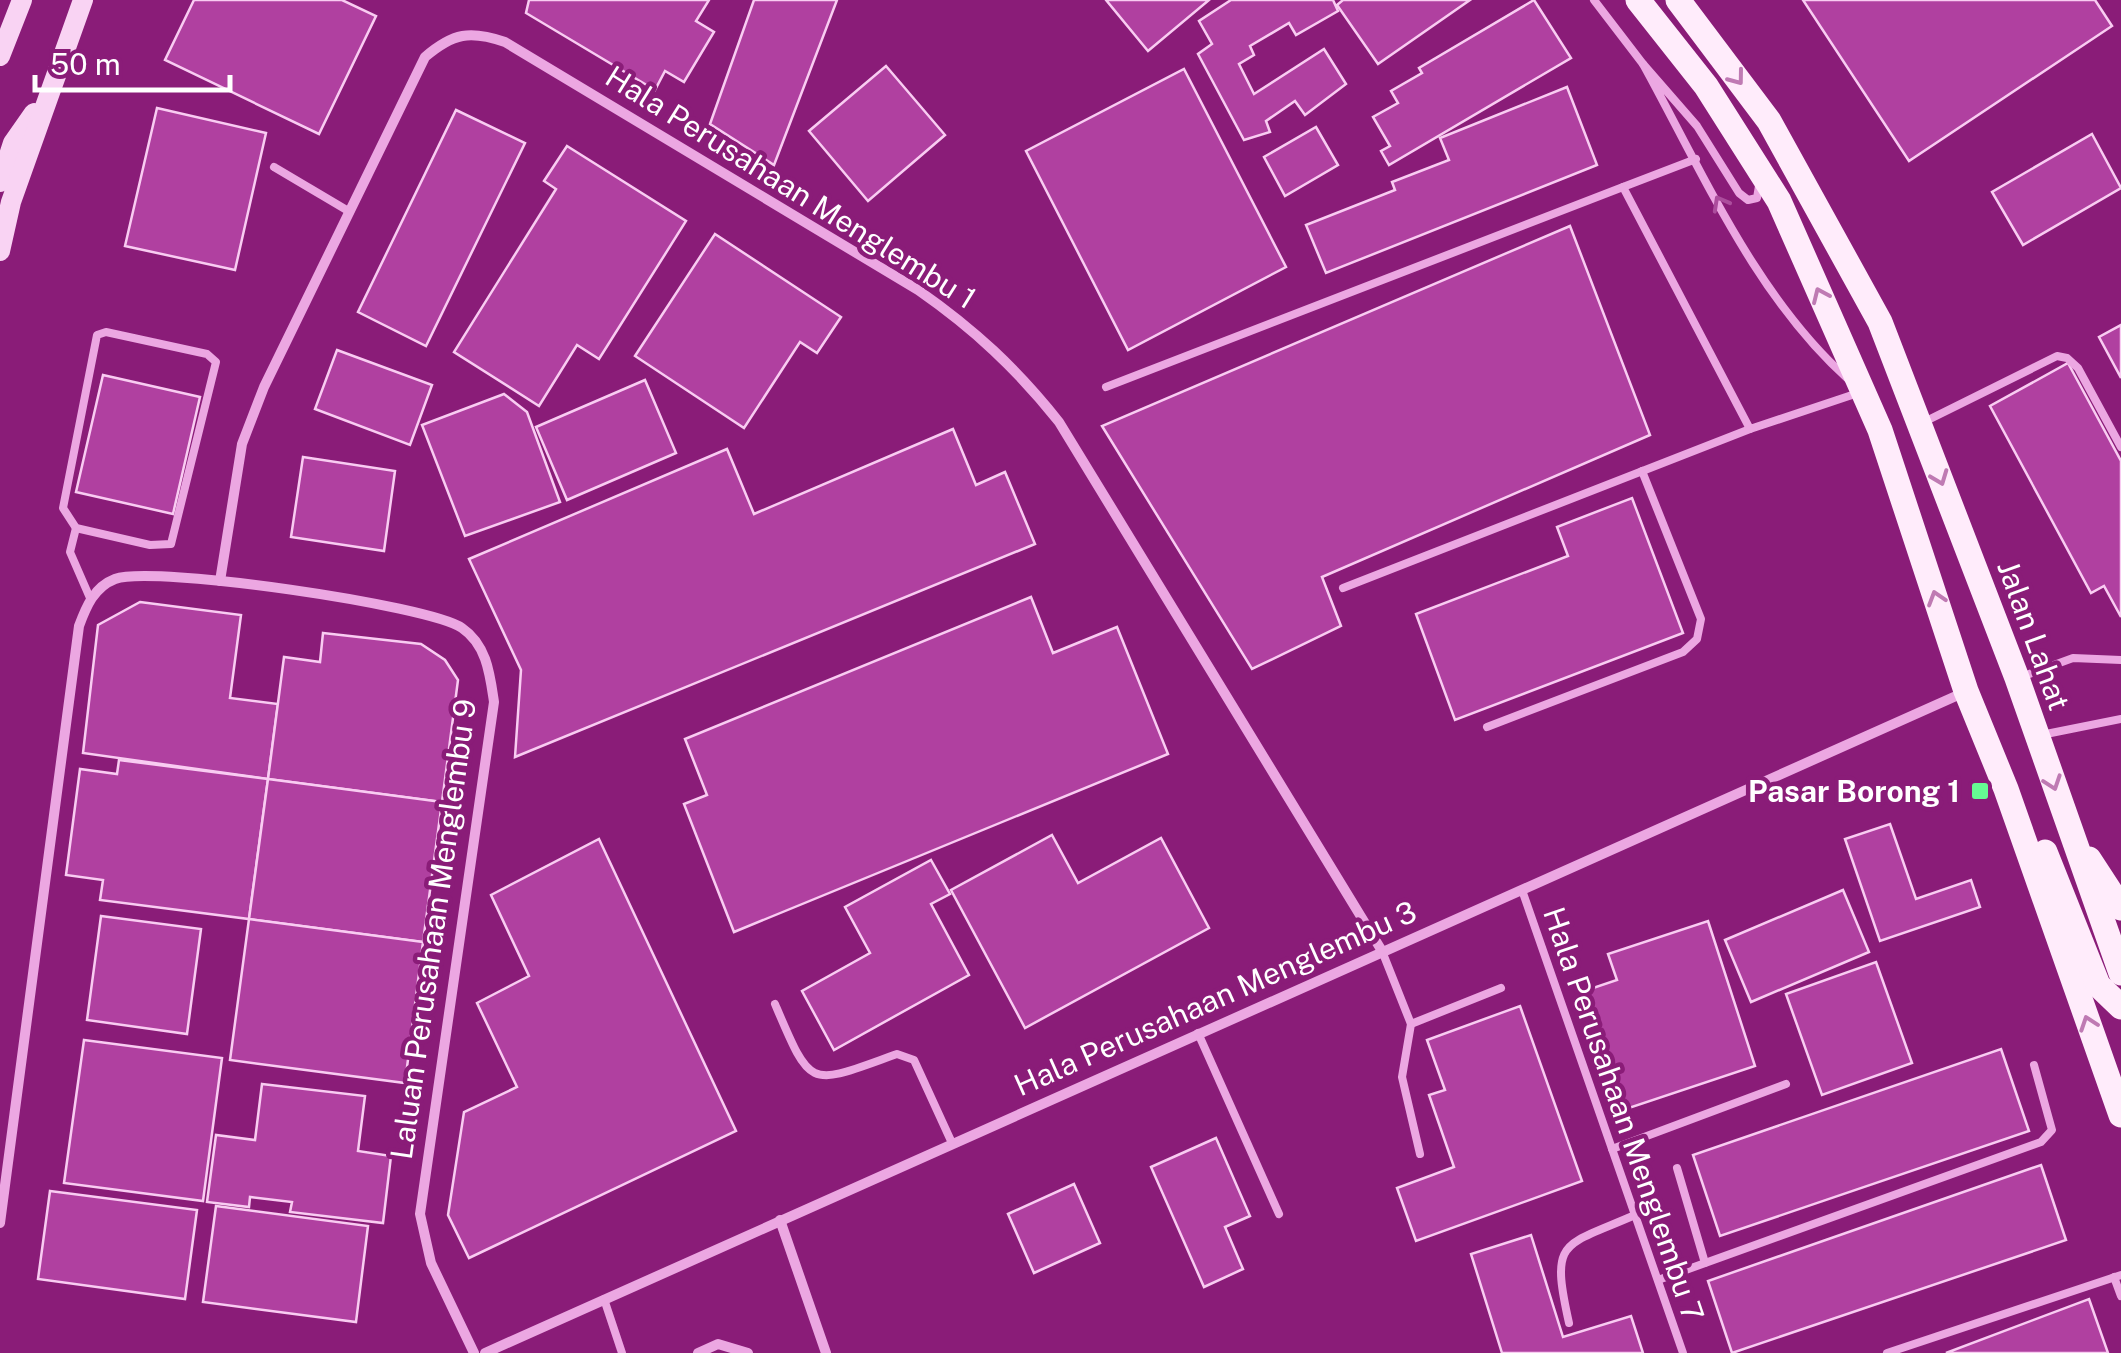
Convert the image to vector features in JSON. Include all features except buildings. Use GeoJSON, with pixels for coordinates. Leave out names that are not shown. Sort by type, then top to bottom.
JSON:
{"type":"FeatureCollection","features":[{"type":"Feature","properties":{"kind":"main road"},"geometry":{"type":"LineString","coordinates":[[0,56],[22,0]]}},
{"type":"Feature","properties":{"kind":"main road"},"geometry":{"type":"LineString","coordinates":[[0,251],[11,202],[83,0]]}},
{"type":"Feature","properties":{"kind":"main road"},"geometry":{"type":"LineString","coordinates":[[1638,0],[1706,86],[1779,200],[1862,391],[1918,539],[1966,691],[2006,788],[2121,1115]]}},
{"type":"Feature","properties":{"kind":"main road","name":"Jalan Lahat"},"geometry":{"type":"LineString","coordinates":[[1678,0],[1769,121],[1880,322],[2017,678],[2121,973]]}},
{"type":"Feature","properties":{"kind":"main road"},"geometry":{"type":"LineString","coordinates":[[0,182],[14,142],[52,86]]}},
{"type":"Feature","properties":{"kind":"main road"},"geometry":{"type":"LineString","coordinates":[[1966,691],[1983,704],[2001,736],[2098,985],[2121,1007]]}},
{"type":"Feature","properties":{"kind":"main road"},"geometry":{"type":"LineString","coordinates":[[2074,844],[2121,908]]}},
{"type":"Feature","properties":{"kind":"street","name":"Hala Perusahaan Menglembu 1"},"geometry":{"type":"LineString","coordinates":[[220,581],[236,474],[251,415],[425,57],[448,36],[476,32],[505,42],[918,290],[972,328],[1020,373],[1059,422],[1382,951]]}},
{"type":"Feature","properties":{"kind":"street","name":"Laluan Perusahaan Menglembu 9"},"geometry":{"type":"LineString","coordinates":[[90,598],[112,580],[142,574],[220,581],[424,614],[462,628],[488,660],[494,702],[420,1214],[431,1263],[474,1353]]}},
{"type":"Feature","properties":{"kind":"street"},"geometry":{"type":"LineString","coordinates":[[0,1223],[78,626],[90,598]]}},
{"type":"Feature","properties":{"kind":"street","name":"Hala Perusahaan Menglembu 3"},"geometry":{"type":"LineString","coordinates":[[485,1353],[1966,691]]}},
{"type":"Feature","properties":{"kind":"street"},"geometry":{"type":"LineString","coordinates":[[780,1220],[826,1353]]}},
{"type":"Feature","properties":{"kind":"street"},"geometry":{"type":"LineString","coordinates":[[698,1353],[718,1344],[748,1353]]}},
{"type":"Feature","properties":{"kind":"lane"},"geometry":{"type":"LineString","coordinates":[[1594,0],[1697,126],[1748,200],[1757,198],[1757,166]]}},
{"type":"Feature","properties":{"kind":"lane"},"geometry":{"type":"LineString","coordinates":[[1343,588],[1750,430],[1862,391],[1804,336],[1643,64]]}},
{"type":"Feature","properties":{"kind":"lane"},"geometry":{"type":"LineString","coordinates":[[1106,388],[1696,159]]}},
{"type":"Feature","properties":{"kind":"lane"},"geometry":{"type":"LineString","coordinates":[[274,167],[350,212]]}},
{"type":"Feature","properties":{"kind":"lane"},"geometry":{"type":"LineString","coordinates":[[1623,186],[1750,430]]}},
{"type":"Feature","properties":{"kind":"lane"},"geometry":{"type":"LineString","coordinates":[[76,528],[150,545],[171,544],[216,362],[207,354],[118,334],[98,334],[64,508],[76,528],[70,552],[90,598]]}},
{"type":"Feature","properties":{"kind":"lane"},"geometry":{"type":"LineString","coordinates":[[1920,424],[2057,356],[2067,358],[2078,368],[2121,447]]}},
{"type":"Feature","properties":{"kind":"lane"},"geometry":{"type":"LineString","coordinates":[[1487,727],[1682,652],[1698,639],[1701,620],[1642,472]]}},
{"type":"Feature","properties":{"kind":"lane"},"geometry":{"type":"LineString","coordinates":[[2017,678],[2073,658],[2121,660]]}},
{"type":"Feature","properties":{"kind":"lane"},"geometry":{"type":"LineString","coordinates":[[2037,736],[2121,719]]}},
{"type":"Feature","properties":{"kind":"lane","name":"Hala Perusahaan Menglembu 7"},"geometry":{"type":"LineString","coordinates":[[1522,890],[1683,1353]]}},
{"type":"Feature","properties":{"kind":"lane"},"geometry":{"type":"LineString","coordinates":[[1382,951],[1412,1024],[1404,1048],[1402,1076],[1420,1154]]}},
{"type":"Feature","properties":{"kind":"lane"},"geometry":{"type":"LineString","coordinates":[[1412,1024],[1500,988]]}},
{"type":"Feature","properties":{"kind":"lane"},"geometry":{"type":"LineString","coordinates":[[775,1004],[800,1064],[813,1074],[838,1075],[897,1054],[914,1060],[952,1143]]}},
{"type":"Feature","properties":{"kind":"lane"},"geometry":{"type":"LineString","coordinates":[[1198,1032],[1279,1214]]}},
{"type":"Feature","properties":{"kind":"lane"},"geometry":{"type":"LineString","coordinates":[[1658,1280],[2041,1142],[2052,1130],[2052,1115],[2034,1064]]}},
{"type":"Feature","properties":{"kind":"lane"},"geometry":{"type":"LineString","coordinates":[[1612,1149],[1786,1084]]}},
{"type":"Feature","properties":{"kind":"lane"},"geometry":{"type":"LineString","coordinates":[[1677,1168],[1705,1263]]}},
{"type":"Feature","properties":{"kind":"lane"},"geometry":{"type":"LineString","coordinates":[[1570,1323],[1558,1272],[1560,1256],[1570,1243],[1635,1215]]}},
{"type":"Feature","properties":{"kind":"lane"},"geometry":{"type":"LineString","coordinates":[[1887,1353],[2117,1276],[2121,1296]]}},
{"type":"Feature","properties":{"kind":"lane"},"geometry":{"type":"LineString","coordinates":[[604,1299],[622,1353]]}},
{"type":"Feature","properties":{"kind":"place","name":"Pasar Borong 1"},"geometry":{"type":"Point","coordinates":[1980,791]}}]}
